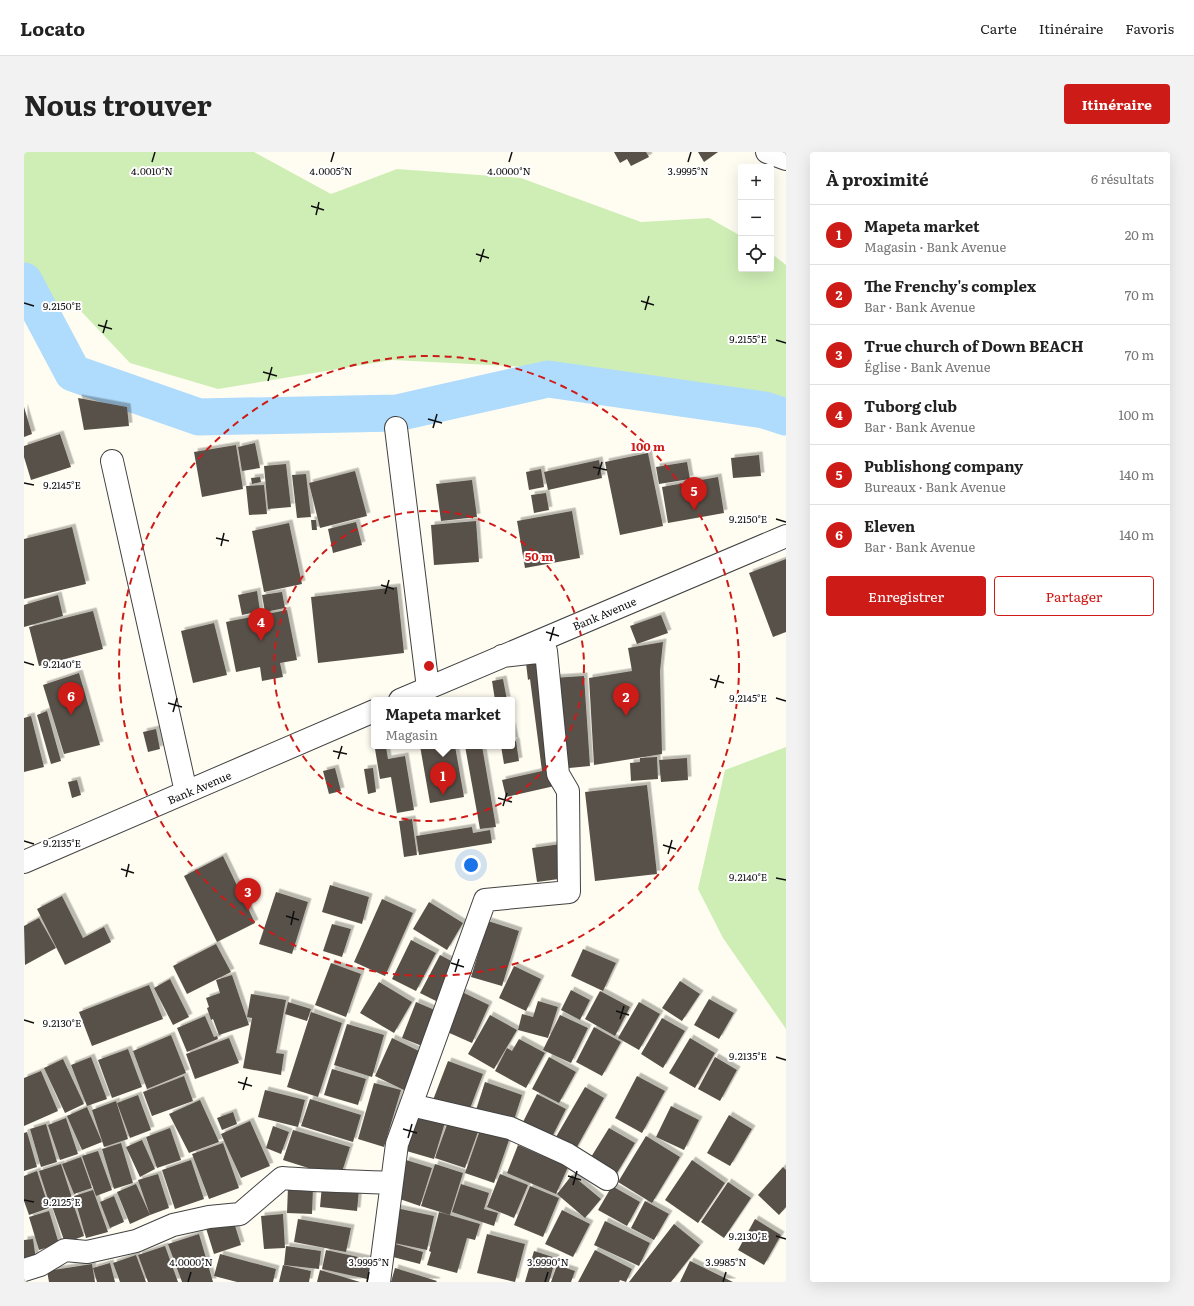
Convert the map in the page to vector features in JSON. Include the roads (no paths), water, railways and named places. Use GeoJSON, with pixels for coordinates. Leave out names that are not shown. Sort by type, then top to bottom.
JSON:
{"type":"FeatureCollection","features":[{"type":"Feature","properties":{"kind":"street"},"geometry":{"type":"LineString","coordinates":[[767,152],[786,159]]}},
{"type":"Feature","properties":{"kind":"street"},"geometry":{"type":"LineString","coordinates":[[396,428],[428,688]]}},
{"type":"Feature","properties":{"kind":"street"},"geometry":{"type":"LineString","coordinates":[[112,461],[186,792]]}},
{"type":"Feature","properties":{"kind":"street","name":"Bank Avenue"},"geometry":{"type":"LineString","coordinates":[[407,697],[786,536]]}},
{"type":"Feature","properties":{"kind":"street"},"geometry":{"type":"LineString","coordinates":[[379,1282],[397,1144],[485,900],[569,892],[568,791],[558,774],[546,651],[502,656]]}},
{"type":"Feature","properties":{"kind":"street","name":"Bank Avenue"},"geometry":{"type":"LineString","coordinates":[[24,862],[371,712]]}},
{"type":"Feature","properties":{"kind":"street"},"geometry":{"type":"LineString","coordinates":[[411,1105],[510,1128],[567,1154],[607,1179]]}},
{"type":"Feature","properties":{"kind":"street"},"geometry":{"type":"LineString","coordinates":[[24,1270],[40,1265],[64,1250],[87,1252],[136,1241],[173,1225],[209,1217],[240,1214],[282,1178],[322,1182],[344,1180],[392,1183]]}},
{"type":"Feature","properties":{"kind":"waterway"},"geometry":{"type":"LineString","coordinates":[[24,281],[73,373],[199,417],[397,413],[548,379],[764,410],[786,417]]}},
{"type":"Feature","properties":{"kind":"place","name":"Publishong company"},"geometry":{"type":"Point","coordinates":[694,510]}},
{"type":"Feature","properties":{"kind":"place","name":"Tuborg club"},"geometry":{"type":"Point","coordinates":[261,641]}},
{"type":"Feature","properties":{"kind":"place","name":"Eleven"},"geometry":{"type":"Point","coordinates":[71,715]}},
{"type":"Feature","properties":{"kind":"place","name":"The Frenchy's complex"},"geometry":{"type":"Point","coordinates":[626,716]}},
{"type":"Feature","properties":{"kind":"place","name":"Mapeta market"},"geometry":{"type":"Point","coordinates":[443,795]}},
{"type":"Feature","properties":{"kind":"place","name":"True church of Down BEACH"},"geometry":{"type":"Point","coordinates":[248,911]}}]}
